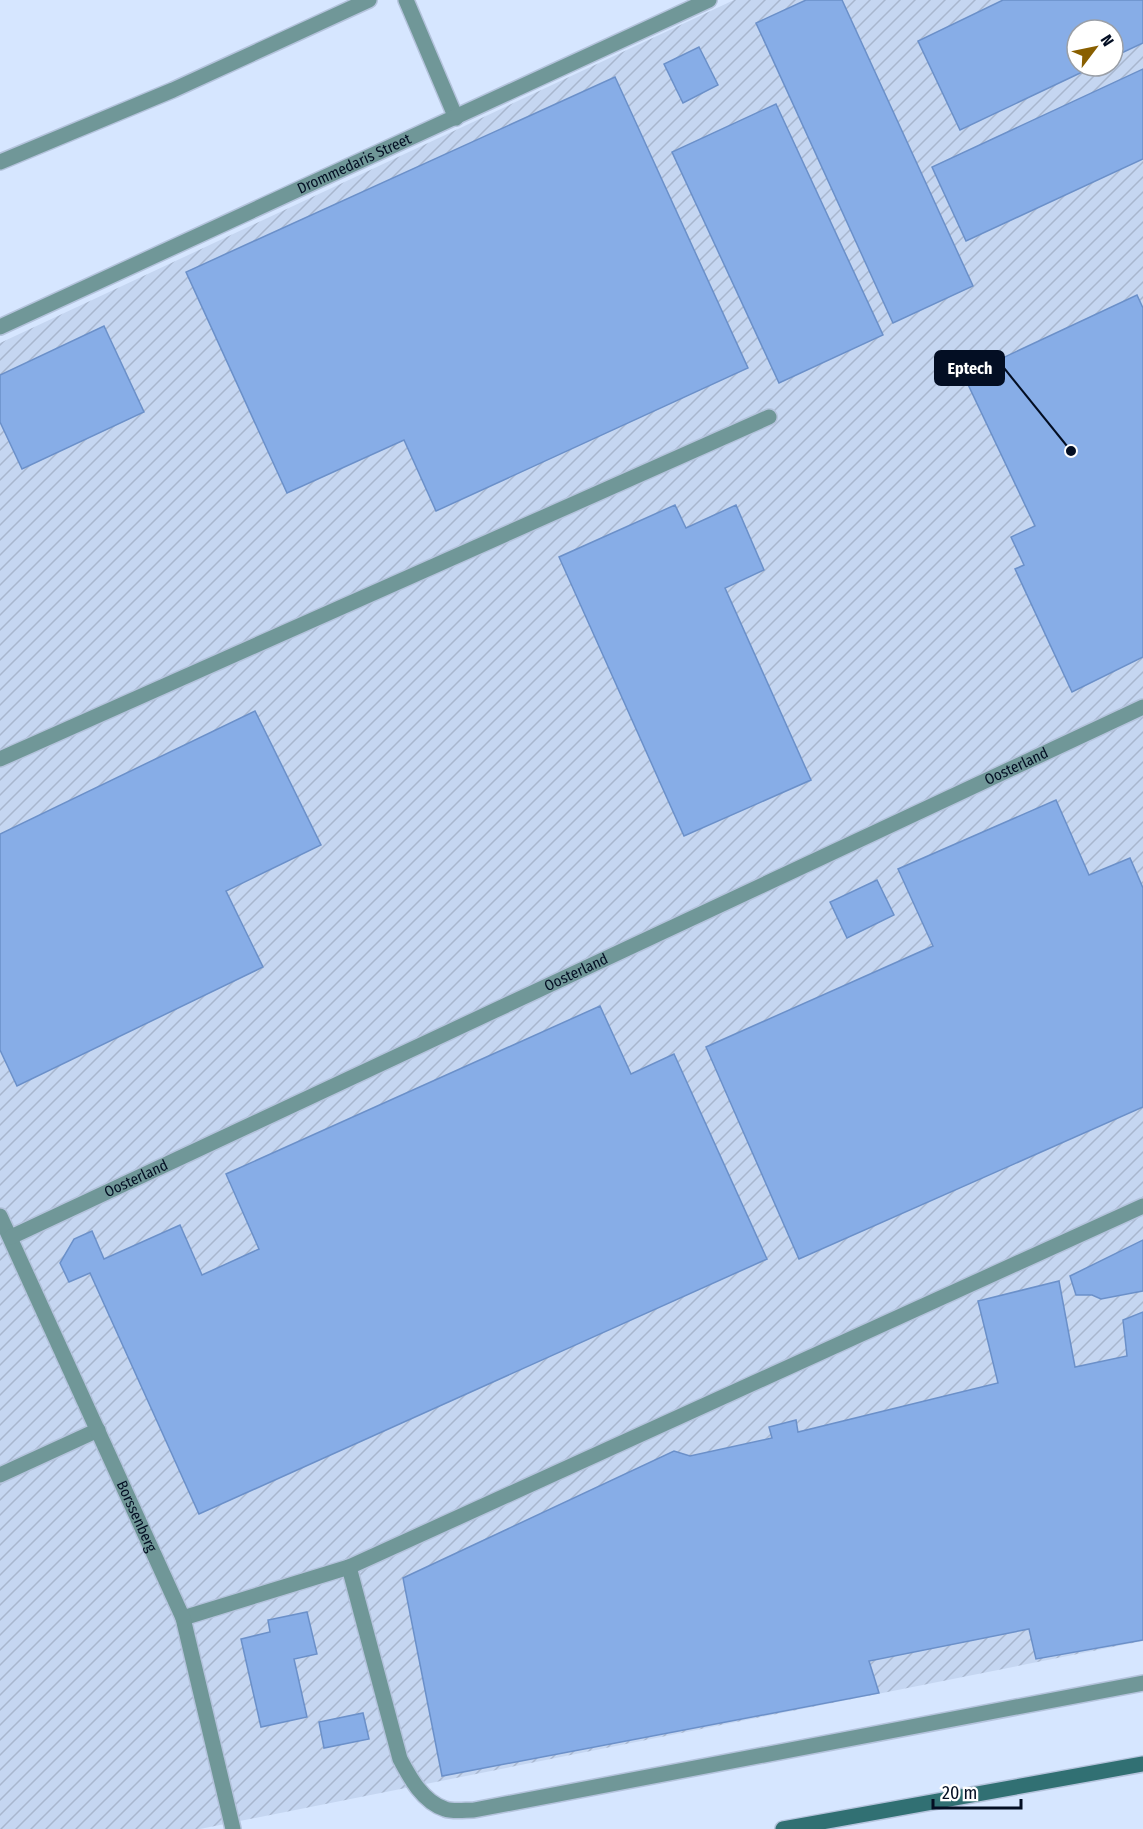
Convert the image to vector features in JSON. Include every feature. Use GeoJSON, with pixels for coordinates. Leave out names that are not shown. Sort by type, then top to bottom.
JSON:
{"type":"FeatureCollection","features":[{"type":"Feature","properties":{"kind":"main road"},"geometry":{"type":"LineString","coordinates":[[783,1829],[1143,1764]]}},
{"type":"Feature","properties":{"kind":"street"},"geometry":{"type":"LineString","coordinates":[[0,162],[173,90],[369,0]]}},
{"type":"Feature","properties":{"kind":"street"},"geometry":{"type":"LineString","coordinates":[[406,0],[456,118]]}},
{"type":"Feature","properties":{"kind":"street","name":"Drommedaris Street"},"geometry":{"type":"LineString","coordinates":[[0,327],[709,0]]}},
{"type":"Feature","properties":{"kind":"street"},"geometry":{"type":"LineString","coordinates":[[0,759],[769,417]]}},
{"type":"Feature","properties":{"kind":"street","name":"Oosterland"},"geometry":{"type":"LineString","coordinates":[[10,1237],[1143,707]]}},
{"type":"Feature","properties":{"kind":"street"},"geometry":{"type":"LineString","coordinates":[[183,1618],[349,1567],[1143,1206]]}},
{"type":"Feature","properties":{"kind":"street","name":"Borssenberg"},"geometry":{"type":"LineString","coordinates":[[0,1216],[183,1618],[203,1692],[233,1829]]}},
{"type":"Feature","properties":{"kind":"street"},"geometry":{"type":"LineString","coordinates":[[0,1475],[98,1430]]}},
{"type":"Feature","properties":{"kind":"street"},"geometry":{"type":"LineString","coordinates":[[349,1567],[400,1759],[412,1781],[427,1798],[445,1809],[486,1808],[1143,1683]]}},
{"type":"Feature","properties":{"kind":"shaded area"},"geometry":{"type":"Polygon","coordinates":[[[734,0],[1143,0],[1143,1641],[200,1829],[0,1829],[0,343],[734,0]]]}},
{"type":"Feature","properties":{"kind":"building"},"geometry":{"type":"Polygon","coordinates":[[[806,0],[842,0],[973,286],[893,323],[756,23],[806,0]]]}},
{"type":"Feature","properties":{"kind":"building"},"geometry":{"type":"Polygon","coordinates":[[[1003,0],[1143,0],[1143,43],[1125,51],[1125,18],[1065,18],[1065,78],[1070,78],[960,130],[918,41],[1003,0]]]}},
{"type":"Feature","properties":{"kind":"building"},"geometry":{"type":"Polygon","coordinates":[[[699,47],[718,85],[683,103],[664,64],[699,47]]]}},
{"type":"Feature","properties":{"kind":"building"},"geometry":{"type":"Polygon","coordinates":[[[1143,69],[1143,159],[966,241],[932,167],[1143,69]]]}},
{"type":"Feature","properties":{"kind":"building"},"geometry":{"type":"Polygon","coordinates":[[[615,77],[748,368],[436,511],[404,440],[287,493],[186,272],[615,77]]]}},
{"type":"Feature","properties":{"kind":"building"},"geometry":{"type":"Polygon","coordinates":[[[776,104],[883,335],[779,383],[672,152],[776,104]]]}},
{"type":"Feature","properties":{"kind":"building"},"geometry":{"type":"Polygon","coordinates":[[[1137,295],[1143,308],[1143,657],[1072,692],[1015,569],[1024,565],[1011,537],[1035,526],[964,376],[1137,295]]]}},
{"type":"Feature","properties":{"kind":"building"},"geometry":{"type":"Polygon","coordinates":[[[104,326],[144,412],[22,469],[0,422],[0,375],[104,326]]]}},
{"type":"Feature","properties":{"kind":"building"},"geometry":{"type":"Polygon","coordinates":[[[675,505],[686,528],[736,505],[764,570],[725,588],[811,780],[684,836],[559,557],[675,505]]]}},
{"type":"Feature","properties":{"kind":"building"},"geometry":{"type":"Polygon","coordinates":[[[255,711],[321,845],[226,891],[263,967],[17,1086],[0,1050],[0,834],[255,711]]]}},
{"type":"Feature","properties":{"kind":"building"},"geometry":{"type":"Polygon","coordinates":[[[1056,800],[1089,875],[1130,858],[1143,888],[1143,1107],[799,1259],[706,1047],[933,946],[898,869],[1056,800]]]}},
{"type":"Feature","properties":{"kind":"building"},"geometry":{"type":"Polygon","coordinates":[[[877,880],[894,915],[847,938],[830,902],[877,880]]]}},
{"type":"Feature","properties":{"kind":"building"},"geometry":{"type":"Polygon","coordinates":[[[600,1006],[631,1074],[674,1054],[767,1259],[199,1514],[90,1273],[69,1282],[60,1263],[74,1239],[92,1231],[104,1259],[180,1225],[202,1275],[259,1249],[226,1174],[600,1006]]]}},
{"type":"Feature","properties":{"kind":"building"},"geometry":{"type":"Polygon","coordinates":[[[1143,1240],[1143,1291],[1101,1299],[1092,1295],[1076,1295],[1070,1276],[1143,1240]]]}},
{"type":"Feature","properties":{"kind":"building"},"geometry":{"type":"Polygon","coordinates":[[[1059,1281],[1075,1367],[1127,1356],[1123,1320],[1143,1312],[1143,1640],[1036,1659],[1029,1629],[869,1661],[879,1693],[442,1776],[403,1578],[674,1451],[690,1456],[772,1438],[769,1427],[796,1420],[798,1432],[998,1383],[978,1301],[1059,1281]]]}},
{"type":"Feature","properties":{"kind":"building"},"geometry":{"type":"Polygon","coordinates":[[[307,1612],[317,1654],[294,1659],[307,1717],[261,1727],[241,1639],[270,1632],[268,1620],[307,1612]]]}},
{"type":"Feature","properties":{"kind":"building"},"geometry":{"type":"Polygon","coordinates":[[[363,1713],[369,1739],[324,1748],[319,1722],[363,1713]]]}},
{"type":"Feature","properties":{"kind":"place","name":"Eptech"},"geometry":{"type":"Point","coordinates":[1071,451]}}]}
